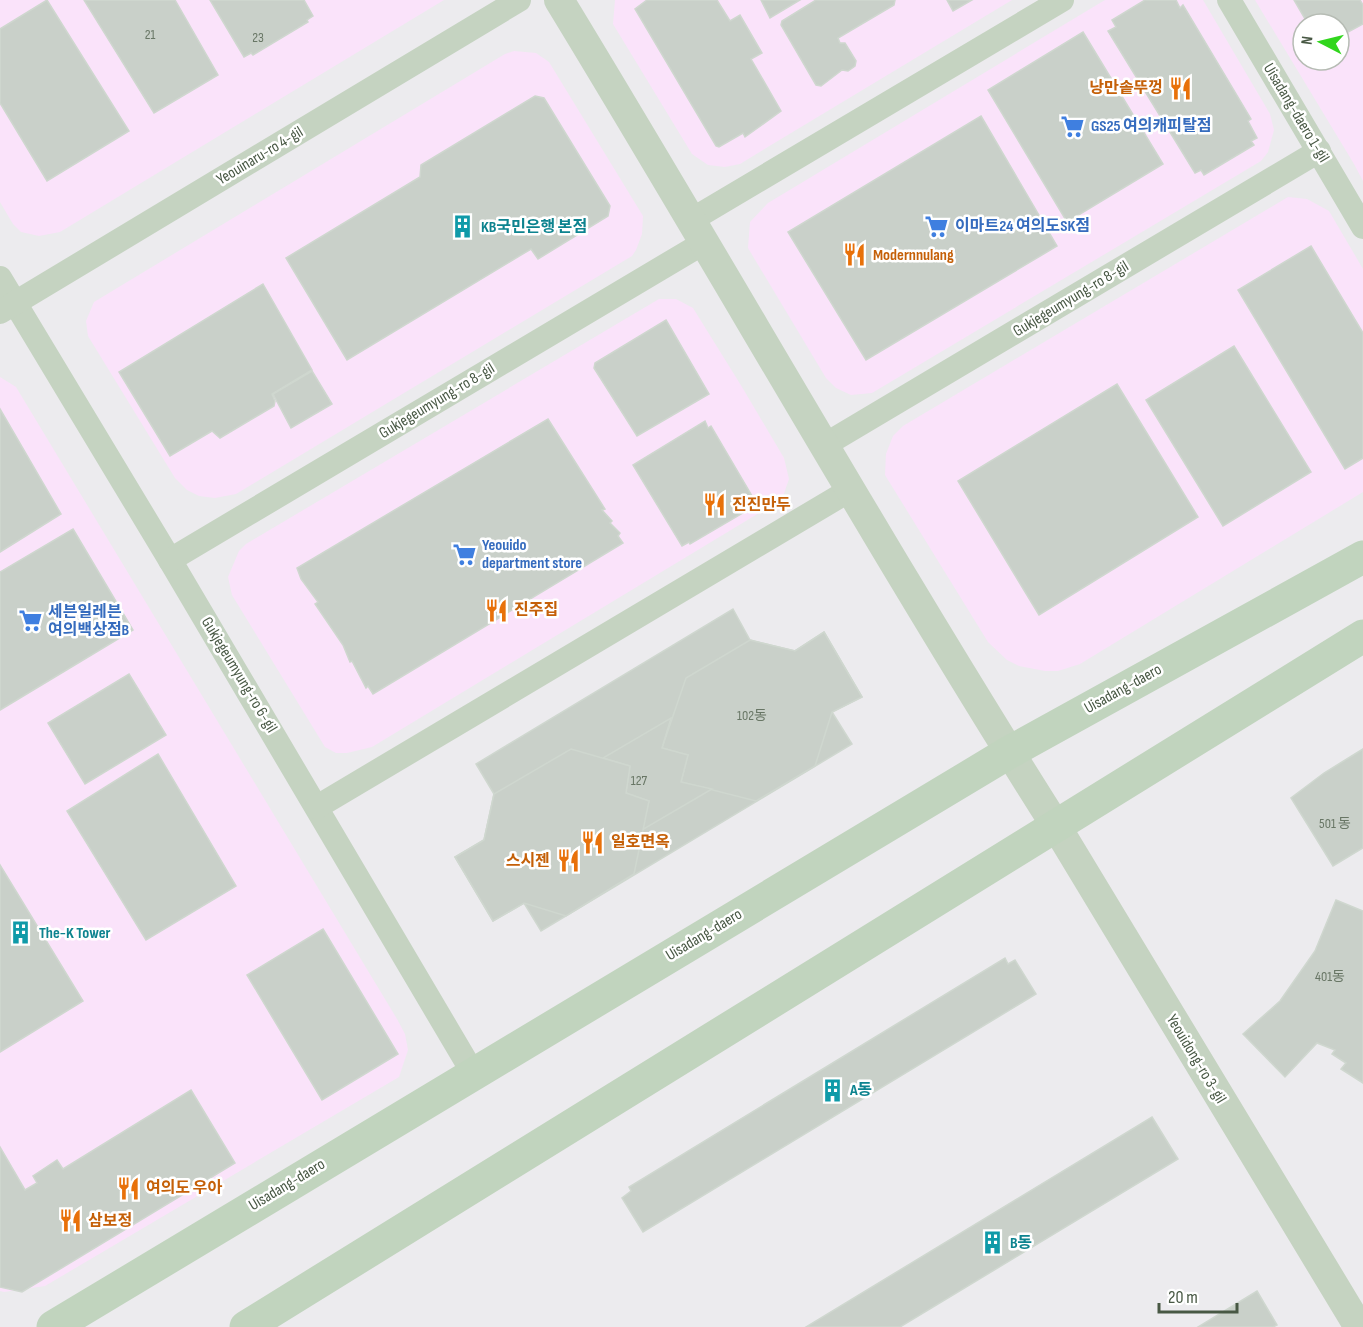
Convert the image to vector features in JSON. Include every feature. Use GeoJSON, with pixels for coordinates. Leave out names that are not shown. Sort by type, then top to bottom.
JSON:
{"type":"FeatureCollection","features":[{"type":"Feature","properties":{"kind":"main road","name":"Uisadang-daero"},"geometry":{"type":"LineString","coordinates":[[53,1327],[1008,753],[1363,556]]}},
{"type":"Feature","properties":{"kind":"main road"},"geometry":{"type":"LineString","coordinates":[[246,1327],[1363,636]]}},
{"type":"Feature","properties":{"kind":"street","name":"Yeouinaru-ro 4-gil"},"geometry":{"type":"LineString","coordinates":[[7,308],[519,0]]}},
{"type":"Feature","properties":{"kind":"street"},"geometry":{"type":"LineString","coordinates":[[559,0],[699,231],[823,446],[1008,753]]}},
{"type":"Feature","properties":{"kind":"street","name":"Gukjegeumyung-ro 8-gil"},"geometry":{"type":"LineString","coordinates":[[170,560],[699,231],[1062,0]]}},
{"type":"Feature","properties":{"kind":"street","name":"Uisadang-daero 1-gil"},"geometry":{"type":"LineString","coordinates":[[1229,0],[1363,227]]}},
{"type":"Feature","properties":{"kind":"street","name":"Gukjegeumyung-ro 8-gil"},"geometry":{"type":"LineString","coordinates":[[823,446],[1319,151]]}},
{"type":"Feature","properties":{"kind":"street","name":"Gukjegeumyung-ro 6-gil"},"geometry":{"type":"LineString","coordinates":[[0,279],[7,308],[170,560],[473,1073]]}},
{"type":"Feature","properties":{"kind":"street"},"geometry":{"type":"LineString","coordinates":[[317,807],[850,490]]}},
{"type":"Feature","properties":{"kind":"street","name":"Yeouidong-ro 3-gil"},"geometry":{"type":"LineString","coordinates":[[1008,753],[1056,826],[1359,1327]]}},
{"type":"Feature","properties":{"kind":"shaded area"},"geometry":{"type":"Polygon","coordinates":[[[0,0],[444,0],[60,232],[39,236],[21,232],[13,224],[0,202],[0,0]]]}},
{"type":"Feature","properties":{"kind":"shaded area"},"geometry":{"type":"Polygon","coordinates":[[[615,0],[1012,0],[740,164],[725,167],[708,165],[692,154],[613,24],[615,0]]]}},
{"type":"Feature","properties":{"kind":"shaded area"},"geometry":{"type":"Polygon","coordinates":[[[1105,0],[1203,0],[1270,114],[1274,130],[1268,152],[1261,161],[872,393],[851,395],[836,388],[826,378],[748,248],[750,222],[768,203],[1105,0]]]}},
{"type":"Feature","properties":{"kind":"shaded area"},"geometry":{"type":"Polygon","coordinates":[[[1255,0],[1363,0],[1363,181],[1298,72],[1351,72],[1351,12],[1291,12],[1291,60],[1255,0]]]}},
{"type":"Feature","properties":{"kind":"shaded area"},"geometry":{"type":"Polygon","coordinates":[[[514,51],[536,53],[549,62],[643,216],[642,234],[632,256],[236,494],[215,498],[199,496],[187,490],[175,478],[88,336],[86,321],[94,302],[505,54],[514,51]]]}},
{"type":"Feature","properties":{"kind":"shaded area"},"geometry":{"type":"Polygon","coordinates":[[[1288,197],[1307,199],[1329,211],[1363,269],[1363,492],[1080,664],[1058,671],[1045,671],[1019,666],[1007,660],[988,642],[885,475],[886,454],[893,436],[903,426],[1288,197]]]}},
{"type":"Feature","properties":{"kind":"shaded area"},"geometry":{"type":"Polygon","coordinates":[[[659,299],[676,299],[693,308],[742,387],[784,458],[789,479],[782,499],[372,747],[347,753],[336,753],[325,747],[232,595],[228,577],[239,551],[246,544],[659,299]]]}},
{"type":"Feature","properties":{"kind":"shaded area"},"geometry":{"type":"Polygon","coordinates":[[[0,377],[16,387],[397,1019],[405,1034],[408,1050],[399,1077],[45,1286],[4,1292],[0,1291],[0,377]]]}},
{"type":"Feature","properties":{"kind":"building"},"geometry":{"type":"Polygon","coordinates":[[[47,0],[129,131],[47,181],[0,103],[0,29],[47,0]]]}},
{"type":"Feature","properties":{"kind":"building"},"geometry":{"type":"Polygon","coordinates":[[[84,0],[175,0],[218,75],[154,113],[84,0]]]}},
{"type":"Feature","properties":{"kind":"building"},"geometry":{"type":"Polygon","coordinates":[[[210,0],[304,0],[313,16],[307,20],[308,22],[253,55],[251,53],[244,57],[210,0]]]}},
{"type":"Feature","properties":{"kind":"building"},"geometry":{"type":"Polygon","coordinates":[[[647,0],[717,0],[730,21],[740,15],[762,53],[751,59],[781,111],[745,137],[743,133],[719,147],[716,146],[635,9],[647,0]]]}},
{"type":"Feature","properties":{"kind":"building"},"geometry":{"type":"Polygon","coordinates":[[[761,0],[800,0],[770,18],[761,0]]]}},
{"type":"Feature","properties":{"kind":"building"},"geometry":{"type":"Polygon","coordinates":[[[816,0],[895,0],[894,5],[838,38],[840,43],[845,43],[856,61],[855,66],[848,71],[842,70],[821,86],[816,85],[781,25],[782,21],[816,0]]]}},
{"type":"Feature","properties":{"kind":"building"},"geometry":{"type":"Polygon","coordinates":[[[947,0],[972,0],[953,11],[947,0]]]}},
{"type":"Feature","properties":{"kind":"building"},"geometry":{"type":"Polygon","coordinates":[[[1145,0],[1176,0],[1180,8],[1183,5],[1251,119],[1248,121],[1257,138],[1251,141],[1254,145],[1204,175],[1201,170],[1195,173],[1108,31],[1116,27],[1112,20],[1145,0]]]}},
{"type":"Feature","properties":{"kind":"building"},"geometry":{"type":"Polygon","coordinates":[[[1294,0],[1360,0],[1363,5],[1363,24],[1351,30],[1351,12],[1301,12],[1294,0]]]}},
{"type":"Feature","properties":{"kind":"building"},"geometry":{"type":"Polygon","coordinates":[[[1083,32],[1163,164],[1067,222],[988,90],[1083,32]]]}},
{"type":"Feature","properties":{"kind":"building","name":"KB국민은행 본점"},"geometry":{"type":"Polygon","coordinates":[[[535,96],[544,98],[610,206],[608,216],[538,259],[531,249],[347,360],[286,258],[420,177],[421,165],[535,96]]]}},
{"type":"Feature","properties":{"kind":"building"},"geometry":{"type":"Polygon","coordinates":[[[981,116],[1057,246],[866,360],[788,232],[981,116]]]}},
{"type":"Feature","properties":{"kind":"building"},"geometry":{"type":"Polygon","coordinates":[[[1311,246],[1363,333],[1363,458],[1345,469],[1238,290],[1311,246]]]}},
{"type":"Feature","properties":{"kind":"building"},"geometry":{"type":"Polygon","coordinates":[[[263,284],[312,370],[272,394],[275,401],[274,406],[220,438],[212,431],[170,456],[119,372],[263,284]]]}},
{"type":"Feature","properties":{"kind":"building"},"geometry":{"type":"Polygon","coordinates":[[[666,320],[709,394],[637,436],[594,368],[595,363],[666,320]]]}},
{"type":"Feature","properties":{"kind":"building"},"geometry":{"type":"Polygon","coordinates":[[[1234,346],[1311,472],[1223,526],[1146,400],[1234,346]]]}},
{"type":"Feature","properties":{"kind":"building"},"geometry":{"type":"Polygon","coordinates":[[[312,371],[332,404],[291,428],[273,394],[312,371]]]}},
{"type":"Feature","properties":{"kind":"building"},"geometry":{"type":"Polygon","coordinates":[[[1117,384],[1198,517],[1039,615],[958,481],[1117,384]]]}},
{"type":"Feature","properties":{"kind":"building"},"geometry":{"type":"Polygon","coordinates":[[[0,409],[61,514],[0,552],[0,409]]]}},
{"type":"Feature","properties":{"kind":"building","name":"Yeouido department store"},"geometry":{"type":"Polygon","coordinates":[[[548,419],[605,509],[602,510],[612,521],[610,523],[620,533],[618,536],[623,543],[373,694],[368,686],[366,688],[352,661],[350,662],[343,645],[315,604],[318,602],[301,579],[297,568],[548,419]]]}},
{"type":"Feature","properties":{"kind":"building"},"geometry":{"type":"Polygon","coordinates":[[[705,421],[708,428],[711,426],[752,496],[750,497],[753,503],[747,507],[748,510],[690,544],[689,542],[682,546],[633,465],[705,421]]]}},
{"type":"Feature","properties":{"kind":"building"},"geometry":{"type":"Polygon","coordinates":[[[73,529],[133,630],[0,710],[0,572],[73,529]]]}},
{"type":"Feature","properties":{"kind":"building"},"geometry":{"type":"Polygon","coordinates":[[[733,609],[750,640],[795,651],[824,632],[862,697],[832,712],[852,744],[541,931],[524,903],[493,921],[455,857],[484,840],[494,794],[476,764],[733,609]]]}},
{"type":"Feature","properties":{"kind":"building"},"geometry":{"type":"Polygon","coordinates":[[[824,632],[862,697],[832,712],[815,766],[756,801],[681,782],[688,755],[662,748],[686,678],[750,640],[795,651],[824,632]]]}},
{"type":"Feature","properties":{"kind":"building"},"geometry":{"type":"Polygon","coordinates":[[[129,674],[166,735],[85,784],[48,723],[129,674]]]}},
{"type":"Feature","properties":{"kind":"building"},"geometry":{"type":"Polygon","coordinates":[[[671,718],[662,748],[688,755],[681,782],[712,789],[642,830],[649,801],[626,793],[630,766],[603,758],[671,718]]]}},
{"type":"Feature","properties":{"kind":"building"},"geometry":{"type":"Polygon","coordinates":[[[571,749],[630,766],[626,793],[649,801],[634,874],[566,916],[524,903],[493,921],[455,857],[484,840],[494,794],[571,749]]]}},
{"type":"Feature","properties":{"kind":"building"},"geometry":{"type":"Polygon","coordinates":[[[1363,749],[1363,848],[1333,866],[1291,798],[1324,773],[1363,749]]]}},
{"type":"Feature","properties":{"kind":"building"},"geometry":{"type":"Polygon","coordinates":[[[158,754],[236,886],[146,940],[67,811],[158,754]]]}},
{"type":"Feature","properties":{"kind":"building","name":"The-K Tower"},"geometry":{"type":"Polygon","coordinates":[[[0,865],[83,1001],[0,1052],[0,865]]]}},
{"type":"Feature","properties":{"kind":"building"},"geometry":{"type":"Polygon","coordinates":[[[1336,900],[1363,911],[1363,1083],[1341,1069],[1346,1063],[1332,1054],[1335,1050],[1317,1043],[1285,1077],[1243,1034],[1280,1001],[1315,951],[1336,900]]]}},
{"type":"Feature","properties":{"kind":"building"},"geometry":{"type":"Polygon","coordinates":[[[323,929],[398,1054],[322,1100],[247,975],[323,929]]]}},
{"type":"Feature","properties":{"kind":"building","name":"A동"},"geometry":{"type":"Polygon","coordinates":[[[1005,958],[1008,964],[1015,960],[1036,994],[643,1232],[622,1198],[631,1191],[629,1187],[1005,958]]]}},
{"type":"Feature","properties":{"kind":"building"},"geometry":{"type":"Polygon","coordinates":[[[191,1090],[235,1163],[22,1292],[0,1287],[0,1147],[25,1190],[37,1183],[33,1176],[57,1160],[63,1169],[191,1090]]]}},
{"type":"Feature","properties":{"kind":"building","name":"B동"},"geometry":{"type":"Polygon","coordinates":[[[1152,1117],[1178,1159],[900,1327],[806,1327],[1152,1117]]]}},
{"type":"Feature","properties":{"kind":"building"},"geometry":{"type":"Polygon","coordinates":[[[1257,1291],[1277,1325],[1273,1327],[1198,1327],[1257,1291]]]}},
{"type":"Feature","properties":{"kind":"place","name":"낭만솥뚜껑"},"geometry":{"type":"Point","coordinates":[1181,88]}},
{"type":"Feature","properties":{"kind":"place","name":"GS25 여의캐피탈점"},"geometry":{"type":"Point","coordinates":[1073,126]}},
{"type":"Feature","properties":{"kind":"place","name":"이마트24 여의도SK점"},"geometry":{"type":"Point","coordinates":[937,226]}},
{"type":"Feature","properties":{"kind":"place","name":"KB국민은행 본점"},"geometry":{"type":"Point","coordinates":[463,227]}},
{"type":"Feature","properties":{"kind":"place","name":"Modernnulang"},"geometry":{"type":"Point","coordinates":[855,255]}},
{"type":"Feature","properties":{"kind":"place","name":"진진만두"},"geometry":{"type":"Point","coordinates":[714,505]}},
{"type":"Feature","properties":{"kind":"place","name":"Yeouido department store"},"geometry":{"type":"Point","coordinates":[464,554]}},
{"type":"Feature","properties":{"kind":"place","name":"진주집"},"geometry":{"type":"Point","coordinates":[496,610]}},
{"type":"Feature","properties":{"kind":"place","name":"세븐일레븐 여의백상점B"},"geometry":{"type":"Point","coordinates":[30,621]}},
{"type":"Feature","properties":{"kind":"place","name":"일호면옥"},"geometry":{"type":"Point","coordinates":[593,842]}},
{"type":"Feature","properties":{"kind":"place","name":"스시젠"},"geometry":{"type":"Point","coordinates":[568,861]}},
{"type":"Feature","properties":{"kind":"place","name":"The-K Tower"},"geometry":{"type":"Point","coordinates":[21,933]}},
{"type":"Feature","properties":{"kind":"place","name":"A동"},"geometry":{"type":"Point","coordinates":[832,1090]}},
{"type":"Feature","properties":{"kind":"place","name":"여의도 우아"},"geometry":{"type":"Point","coordinates":[128,1188]}},
{"type":"Feature","properties":{"kind":"place","name":"삼보정"},"geometry":{"type":"Point","coordinates":[70,1221]}},
{"type":"Feature","properties":{"kind":"place","name":"B동"},"geometry":{"type":"Point","coordinates":[992,1243]}}]}
